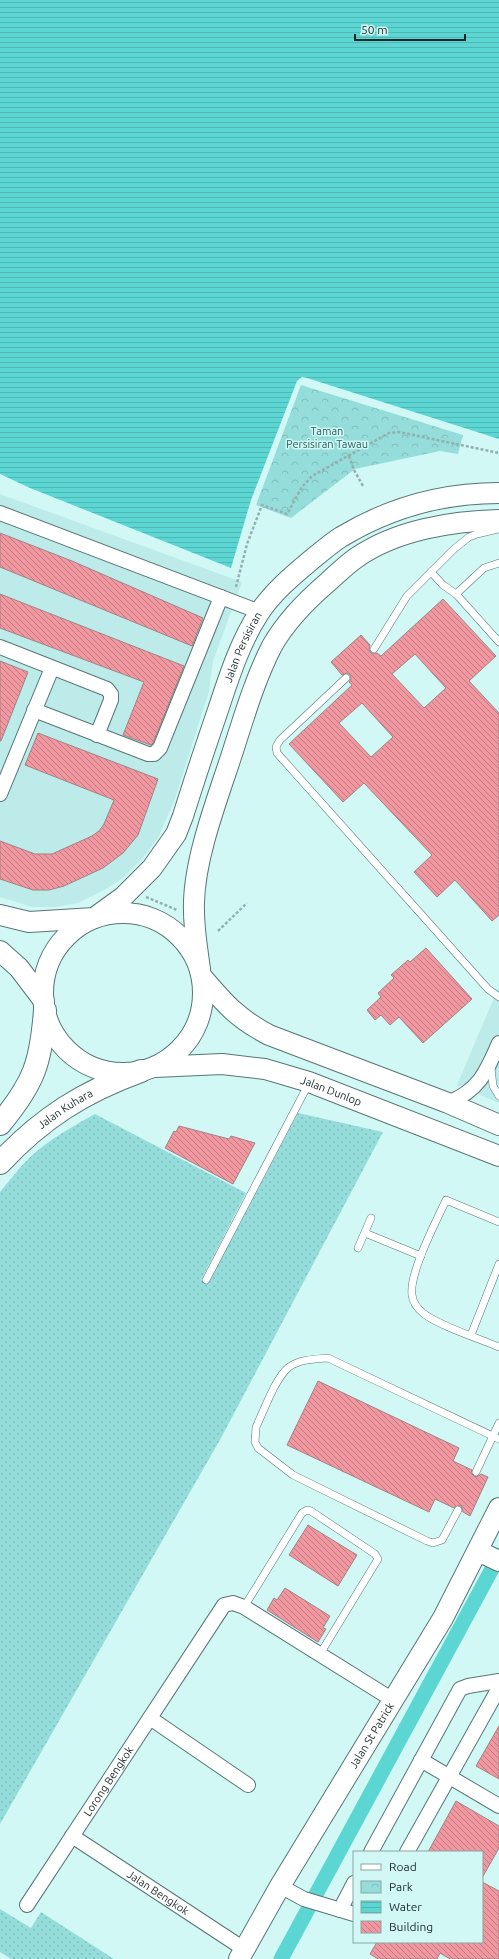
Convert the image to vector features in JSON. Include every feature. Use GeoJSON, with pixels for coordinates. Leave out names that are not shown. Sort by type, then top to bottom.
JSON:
{"type":"FeatureCollection","features":[{"type":"Feature","properties":{"kind":"main road"},"geometry":{"type":"LineString","coordinates":[[0,1124],[30,1083],[39,1060],[44,1006]]}},
{"type":"Feature","properties":{"kind":"main road","name":"Jalan Kuhara"},"geometry":{"type":"LineString","coordinates":[[0,1163],[37,1127],[61,1109],[114,1081],[148,1069]]}},
{"type":"Feature","properties":{"kind":"street","name":"Jalan Persisiran"},"geometry":{"type":"LineString","coordinates":[[94,918],[123,897],[144,877],[164,853],[176,834],[229,678],[247,635],[260,612],[277,591],[301,569],[340,538],[381,515],[408,506],[443,498],[477,493],[499,493]]}},
{"type":"Feature","properties":{"kind":"street"},"geometry":{"type":"LineString","coordinates":[[0,512],[260,612]]}},
{"type":"Feature","properties":{"kind":"street"},"geometry":{"type":"LineString","coordinates":[[148,1069],[173,1056],[189,1040],[199,1020],[204,999],[194,929],[194,901],[201,854],[250,698],[264,664],[284,627],[316,592],[357,558],[377,547],[412,532],[441,524],[471,520],[499,520]]}},
{"type":"Feature","properties":{"kind":"street"},"geometry":{"type":"LineString","coordinates":[[34,710],[148,754],[154,754],[157,752],[221,597]]}},
{"type":"Feature","properties":{"kind":"street"},"geometry":{"type":"LineString","coordinates":[[0,647],[107,689],[111,694],[111,700],[97,735]]}},
{"type":"Feature","properties":{"kind":"street"},"geometry":{"type":"LineString","coordinates":[[0,794],[52,668]]}},
{"type":"Feature","properties":{"kind":"street"},"geometry":{"type":"LineString","coordinates":[[0,916],[29,922],[94,918],[120,913],[146,916],[170,927],[188,946],[201,973],[224,1004],[245,1022],[269,1035],[448,1103],[499,1125]]}},
{"type":"Feature","properties":{"kind":"street"},"geometry":{"type":"LineString","coordinates":[[44,1006],[45,975],[54,951],[72,931],[94,918]]}},
{"type":"Feature","properties":{"kind":"street"},"geometry":{"type":"LineString","coordinates":[[0,951],[19,968],[44,1006]]}},
{"type":"Feature","properties":{"kind":"street","name":"Jalan Dunlop"},"geometry":{"type":"LineString","coordinates":[[44,1006],[54,1033],[70,1053],[92,1066],[116,1072],[229,1065],[265,1069],[309,1082],[499,1156]]}},
{"type":"Feature","properties":{"kind":"street"},"geometry":{"type":"LineString","coordinates":[[448,1103],[472,1090],[492,1059],[499,1043]]}},
{"type":"Feature","properties":{"kind":"street","name":"Jalan St Patrick"},"geometry":{"type":"LineString","coordinates":[[242,1954],[280,1886],[443,1618],[491,1557],[499,1508]]}},
{"type":"Feature","properties":{"kind":"street","name":"Lorong Bengkok"},"geometry":{"type":"LineString","coordinates":[[27,1905],[224,1605],[233,1603],[244,1607]]}},
{"type":"Feature","properties":{"kind":"street"},"geometry":{"type":"LineString","coordinates":[[244,1607],[393,1700]]}},
{"type":"Feature","properties":{"kind":"street"},"geometry":{"type":"LineString","coordinates":[[372,1851],[460,1689],[468,1686],[499,1681]]}},
{"type":"Feature","properties":{"kind":"street"},"geometry":{"type":"LineString","coordinates":[[408,1851],[499,1688]]}},
{"type":"Feature","properties":{"kind":"street"},"geometry":{"type":"LineString","coordinates":[[150,1718],[248,1785]]}},
{"type":"Feature","properties":{"kind":"street"},"geometry":{"type":"LineString","coordinates":[[421,1760],[499,1806]]}},
{"type":"Feature","properties":{"kind":"street","name":"Jalan Bengkok"},"geometry":{"type":"LineString","coordinates":[[72,1836],[242,1954]]}},
{"type":"Feature","properties":{"kind":"street"},"geometry":{"type":"LineString","coordinates":[[340,1910],[353,1885]]}},
{"type":"Feature","properties":{"kind":"street"},"geometry":{"type":"LineString","coordinates":[[280,1886],[309,1900],[353,1914]]}},
{"type":"Feature","properties":{"kind":"lane"},"geometry":{"type":"LineString","coordinates":[[374,649],[407,596],[431,572],[469,537],[499,529]]}},
{"type":"Feature","properties":{"kind":"lane"},"geometry":{"type":"LineString","coordinates":[[456,594],[484,568],[499,563]]}},
{"type":"Feature","properties":{"kind":"lane"},"geometry":{"type":"LineString","coordinates":[[431,572],[443,585],[456,594],[499,642]]}},
{"type":"Feature","properties":{"kind":"lane"},"geometry":{"type":"LineString","coordinates":[[346,678],[280,740],[276,746],[277,753],[488,989],[499,997]]}},
{"type":"Feature","properties":{"kind":"lane"},"geometry":{"type":"LineString","coordinates":[[492,1059],[491,1074],[493,1086],[499,1096]]}},
{"type":"Feature","properties":{"kind":"lane"},"geometry":{"type":"LineString","coordinates":[[206,1280],[309,1082]]}},
{"type":"Feature","properties":{"kind":"lane"},"geometry":{"type":"LineString","coordinates":[[499,1222],[446,1200],[421,1256],[413,1284],[412,1295],[415,1304],[430,1318],[499,1347]]}},
{"type":"Feature","properties":{"kind":"lane"},"geometry":{"type":"LineString","coordinates":[[358,1248],[371,1218]]}},
{"type":"Feature","properties":{"kind":"lane"},"geometry":{"type":"LineString","coordinates":[[365,1233],[421,1256]]}},
{"type":"Feature","properties":{"kind":"lane"},"geometry":{"type":"LineString","coordinates":[[471,1335],[499,1264]]}},
{"type":"Feature","properties":{"kind":"lane"},"geometry":{"type":"LineString","coordinates":[[458,1510],[442,1540],[433,1543],[299,1479],[258,1448],[255,1442],[256,1427],[280,1378],[289,1367],[301,1361],[328,1358],[496,1437]]}},
{"type":"Feature","properties":{"kind":"lane"},"geometry":{"type":"LineString","coordinates":[[476,1472],[496,1437],[499,1423]]}},
{"type":"Feature","properties":{"kind":"lane"},"geometry":{"type":"LineString","coordinates":[[244,1607],[302,1513],[307,1510],[311,1511],[378,1557],[377,1562],[320,1654]]}},
{"type":"Feature","properties":{"kind":"path"},"geometry":{"type":"LineString","coordinates":[[236,587],[247,544],[262,505],[287,514],[302,487],[312,476],[389,433],[400,432],[499,453]]}},
{"type":"Feature","properties":{"kind":"path"},"geometry":{"type":"LineString","coordinates":[[349,455],[354,470],[363,486]]}},
{"type":"Feature","properties":{"kind":"path"},"geometry":{"type":"LineString","coordinates":[[145,896],[179,912]]}},
{"type":"Feature","properties":{"kind":"path"},"geometry":{"type":"LineString","coordinates":[[218,931],[247,903]]}},
{"type":"Feature","properties":{"kind":"shaded area"},"geometry":{"type":"Polygon","coordinates":[[[0,494],[242,582],[213,661],[209,691],[175,799],[158,838],[142,859],[123,878],[104,890],[78,903],[56,907],[32,907],[0,897],[0,494]]]}},
{"type":"Feature","properties":{"kind":"shaded area"},"geometry":{"type":"Polygon","coordinates":[[[499,986],[499,1103],[457,1085],[499,986]]]}},
{"type":"Feature","properties":{"kind":"green space","name":"Taman Persisiran Tawau"},"geometry":{"type":"Polygon","coordinates":[[[301,385],[463,435],[458,454],[440,451],[355,469],[291,518],[256,505],[301,385]]]}},
{"type":"Feature","properties":{"kind":"green space"},"geometry":{"type":"Polygon","coordinates":[[[298,1113],[383,1132],[221,1438],[0,1824],[0,1192],[20,1168],[48,1142],[95,1114],[246,1193],[201,1280],[208,1284],[298,1113]]]}},
{"type":"Feature","properties":{"kind":"green space"},"geometry":{"type":"Polygon","coordinates":[[[0,1909],[31,1928],[41,1912],[114,1959],[11,1959],[0,1952],[0,1909]]]}},
{"type":"Feature","properties":{"kind":"water"},"geometry":{"type":"Polygon","coordinates":[[[0,0],[499,0],[499,439],[302,377],[297,381],[251,500],[231,568],[30,488],[0,474],[0,0]]]}},
{"type":"Feature","properties":{"kind":"building"},"geometry":{"type":"Polygon","coordinates":[[[0,533],[72,561],[203,618],[192,646],[0,567],[0,533]]]}},
{"type":"Feature","properties":{"kind":"building"},"geometry":{"type":"Polygon","coordinates":[[[0,594],[184,666],[153,743],[151,745],[123,735],[144,682],[0,628],[0,594]]]}},
{"type":"Feature","properties":{"kind":"building"},"geometry":{"type":"Polygon","coordinates":[[[443,599],[496,656],[469,681],[499,713],[499,915],[492,921],[455,880],[437,897],[414,872],[432,855],[364,783],[343,802],[289,744],[352,685],[349,682],[351,679],[350,675],[347,673],[342,675],[331,662],[361,635],[370,645],[369,649],[371,653],[377,653],[381,656],[443,599]],[[415,654],[392,674],[424,708],[446,688],[415,654]],[[362,703],[339,723],[371,757],[393,737],[362,703]]]}},
{"type":"Feature","properties":{"kind":"building"},"geometry":{"type":"Polygon","coordinates":[[[0,661],[28,672],[1,741],[0,741],[0,661]]]}},
{"type":"Feature","properties":{"kind":"building"},"geometry":{"type":"Polygon","coordinates":[[[38,733],[158,779],[138,835],[123,853],[103,868],[64,886],[49,890],[33,890],[0,879],[0,841],[35,854],[52,854],[92,836],[99,831],[104,824],[114,800],[25,765],[38,733]]]}},
{"type":"Feature","properties":{"kind":"building"},"geometry":{"type":"Polygon","coordinates":[[[426,948],[472,999],[423,1043],[399,1017],[390,1025],[381,1015],[375,1020],[367,1010],[381,997],[378,993],[394,978],[391,975],[408,960],[410,962],[426,948]]]}},
{"type":"Feature","properties":{"kind":"building"},"geometry":{"type":"Polygon","coordinates":[[[179,1126],[229,1139],[231,1136],[255,1143],[233,1184],[165,1148],[174,1131],[176,1132],[179,1126]]]}},
{"type":"Feature","properties":{"kind":"building"},"geometry":{"type":"Polygon","coordinates":[[[318,1381],[459,1448],[453,1461],[472,1470],[471,1473],[474,1476],[477,1477],[481,1474],[488,1477],[470,1516],[463,1512],[460,1505],[454,1508],[435,1499],[429,1512],[287,1445],[318,1381]]]}},
{"type":"Feature","properties":{"kind":"building"},"geometry":{"type":"Polygon","coordinates":[[[308,1525],[357,1555],[338,1586],[289,1555],[308,1525]]]}},
{"type":"Feature","properties":{"kind":"building"},"geometry":{"type":"Polygon","coordinates":[[[285,1588],[330,1616],[323,1628],[326,1629],[318,1642],[267,1610],[274,1598],[277,1600],[285,1588]]]}},
{"type":"Feature","properties":{"kind":"building"},"geometry":{"type":"Polygon","coordinates":[[[499,1726],[499,1779],[476,1766],[499,1726]]]}},
{"type":"Feature","properties":{"kind":"building"},"geometry":{"type":"Polygon","coordinates":[[[456,1801],[499,1826],[499,1848],[483,1876],[483,1851],[429,1851],[456,1801]]]}},
{"type":"Feature","properties":{"kind":"building"},"geometry":{"type":"Polygon","coordinates":[[[483,1883],[499,1891],[499,1959],[450,1959],[440,1953],[437,1959],[378,1959],[370,1954],[376,1943],[483,1943],[483,1883]]]}},
{"type":"Feature","properties":{"kind":"waterway"},"geometry":{"type":"LineString","coordinates":[[281,1959],[499,1556]]}}]}
